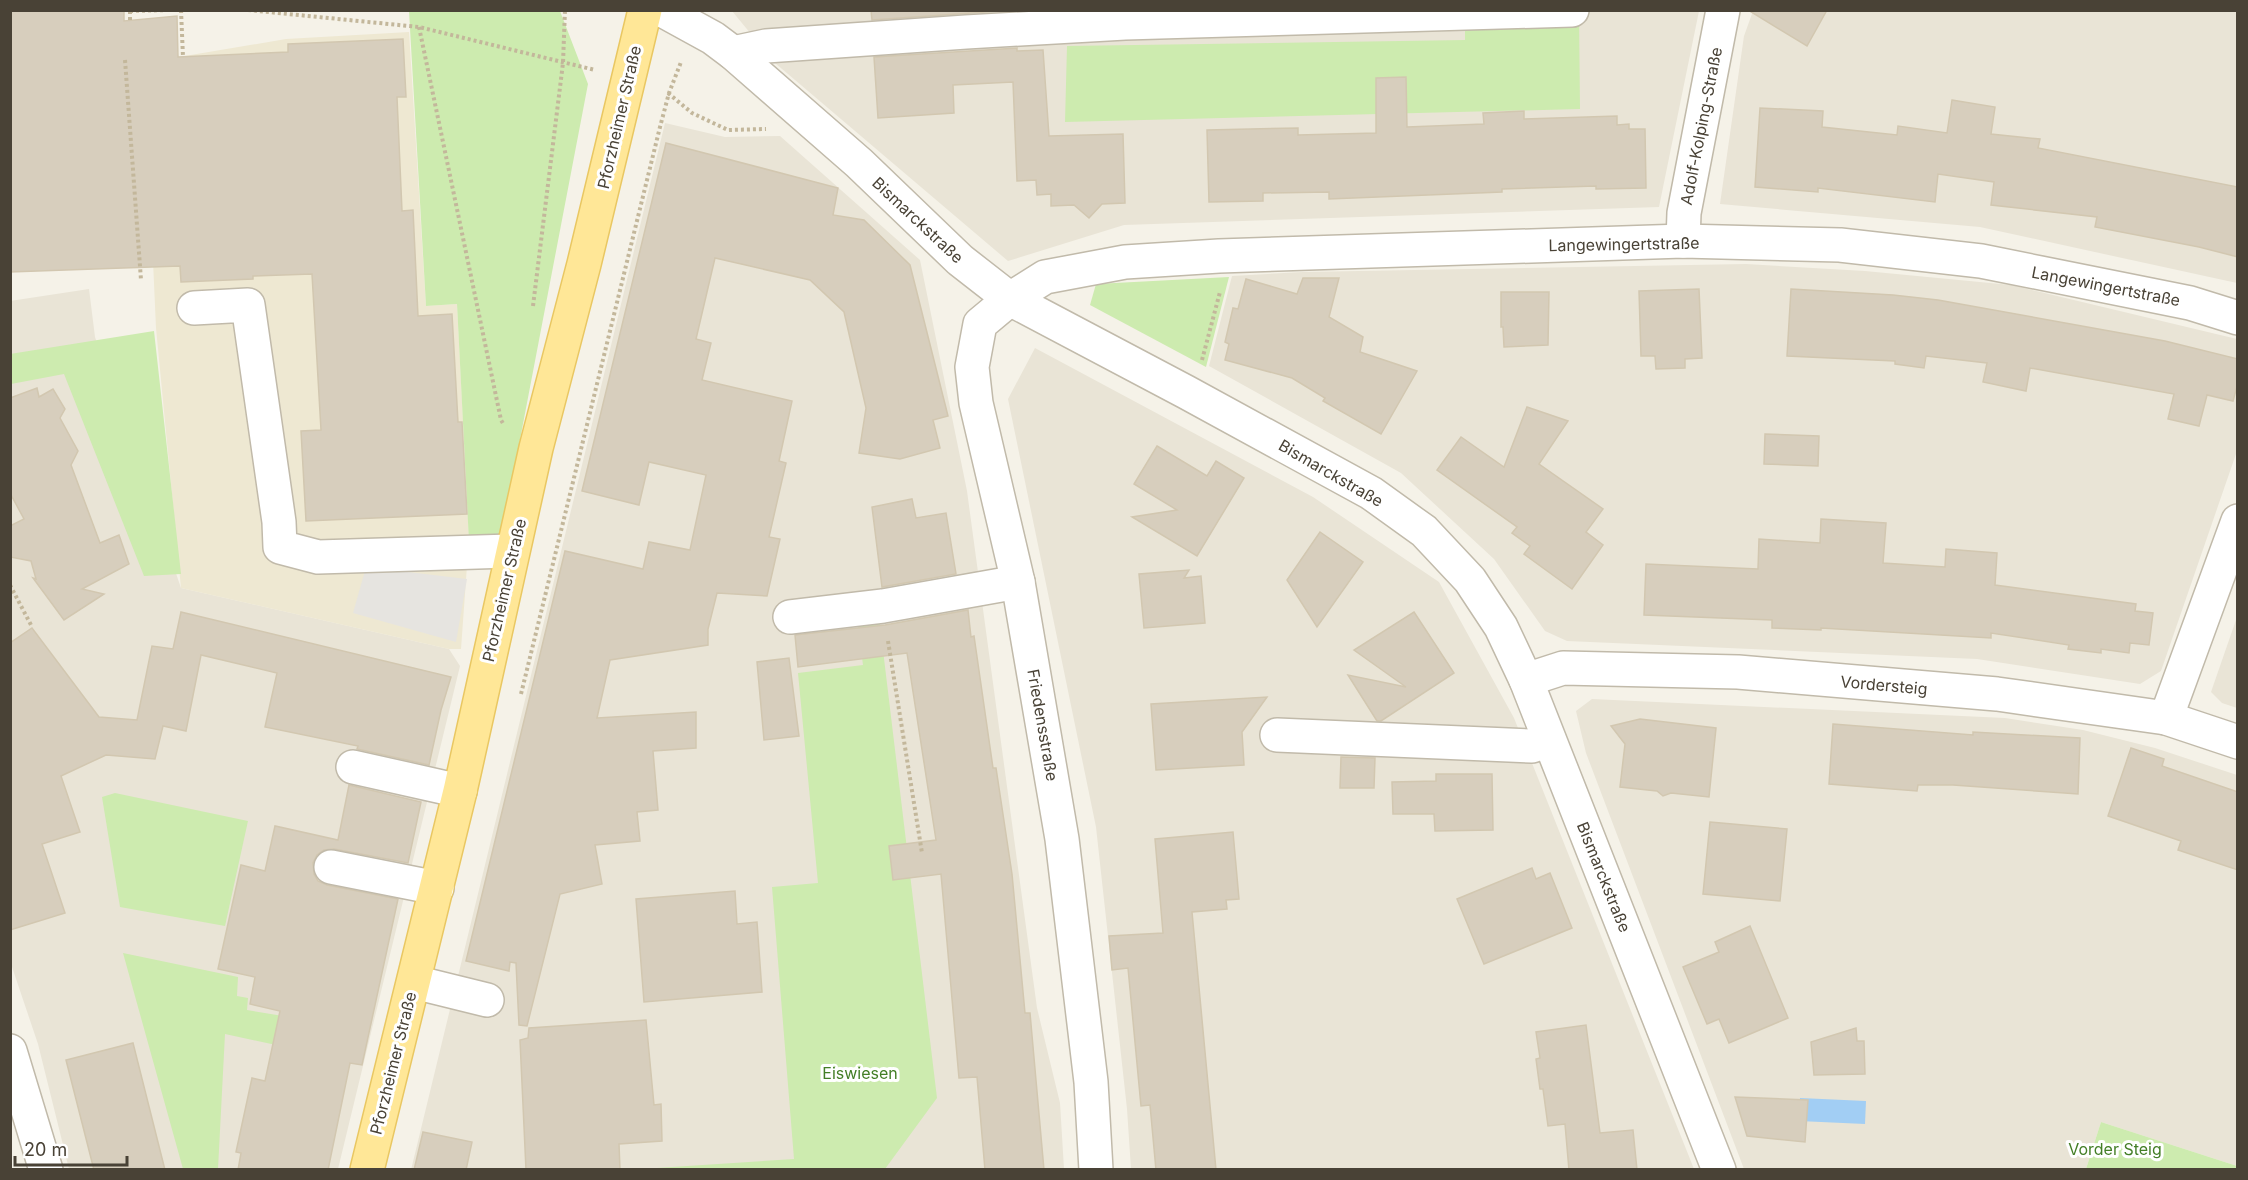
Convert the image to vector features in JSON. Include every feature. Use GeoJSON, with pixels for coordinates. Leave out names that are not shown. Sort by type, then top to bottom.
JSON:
{"type":"FeatureCollection","features":[{"type":"Feature","properties":{"kind":"main road","name":"Pforzheimer Straße"},"geometry":{"type":"LineString","coordinates":[[367,1170],[460,791],[536,448],[584,264],[645,10]]}},
{"type":"Feature","properties":{"kind":"street","name":"Bismarckstraße"},"geometry":{"type":"LineString","coordinates":[[662,10],[713,38],[733,52],[859,163],[960,260],[1011,299],[1371,493],[1424,531],[1470,580],[1501,627],[1526,680],[1719,1170]]}},
{"type":"Feature","properties":{"kind":"street"},"geometry":{"type":"LineString","coordinates":[[733,52],[966,21],[1125,23],[1572,10]]}},
{"type":"Feature","properties":{"kind":"street","name":"Adolf-Kolping-Straße"},"geometry":{"type":"LineString","coordinates":[[1683,241],[1684,213],[1723,10]]}},
{"type":"Feature","properties":{"kind":"street","name":"Langewingertstraße"},"geometry":{"type":"LineString","coordinates":[[1011,299],[1045,277],[1125,262],[1219,256],[1683,241],[1840,245],[1981,261],[2190,303],[2238,318]]}},
{"type":"Feature","properties":{"kind":"street","name":"Friedensstraße"},"geometry":{"type":"LineString","coordinates":[[1011,299],[980,324],[972,367],[976,403],[1017,582],[1062,839],[1090,1082],[1096,1170]]}},
{"type":"Feature","properties":{"kind":"street"},"geometry":{"type":"LineString","coordinates":[[194,308],[248,305],[279,522],[280,547],[318,557],[512,551]]}},
{"type":"Feature","properties":{"kind":"street"},"geometry":{"type":"LineString","coordinates":[[2166,717],[2238,521]]}},
{"type":"Feature","properties":{"kind":"street"},"geometry":{"type":"LineString","coordinates":[[790,617],[883,606],[1017,582]]}},
{"type":"Feature","properties":{"kind":"street","name":"Vordersteig"},"geometry":{"type":"LineString","coordinates":[[1526,680],[1563,668],[1738,672],[1997,694],[2166,717],[2238,742]]}},
{"type":"Feature","properties":{"kind":"street"},"geometry":{"type":"LineString","coordinates":[[1277,735],[1532,746],[1549,740]]}},
{"type":"Feature","properties":{"kind":"street"},"geometry":{"type":"LineString","coordinates":[[353,768],[460,791]]}},
{"type":"Feature","properties":{"kind":"street"},"geometry":{"type":"LineString","coordinates":[[331,867],[437,888]]}},
{"type":"Feature","properties":{"kind":"street"},"geometry":{"type":"LineString","coordinates":[[414,982],[487,1000]]}},
{"type":"Feature","properties":{"kind":"street"},"geometry":{"type":"LineString","coordinates":[[10,1051],[46,1170]]}},
{"type":"Feature","properties":{"kind":"path"},"geometry":{"type":"LineString","coordinates":[[130,20],[130,11],[171,10]]}},
{"type":"Feature","properties":{"kind":"path"},"geometry":{"type":"LineString","coordinates":[[181,10],[183,57]]}},
{"type":"Feature","properties":{"kind":"path"},"geometry":{"type":"LineString","coordinates":[[248,10],[419,27],[563,63]]}},
{"type":"Feature","properties":{"kind":"path"},"geometry":{"type":"LineString","coordinates":[[419,27],[501,420],[516,446],[536,448]]}},
{"type":"Feature","properties":{"kind":"path"},"geometry":{"type":"LineString","coordinates":[[125,60],[141,280]]}},
{"type":"Feature","properties":{"kind":"path"},"geometry":{"type":"LineString","coordinates":[[519,702],[669,93],[692,113]]}},
{"type":"Feature","properties":{"kind":"path"},"geometry":{"type":"LineString","coordinates":[[1186,392],[1199,369],[1224,277],[1219,256]]}},
{"type":"Feature","properties":{"kind":"path"},"geometry":{"type":"LineString","coordinates":[[10,585],[31,625]]}},
{"type":"Feature","properties":{"kind":"path"},"geometry":{"type":"LineString","coordinates":[[883,606],[922,854]]}},
{"type":"Feature","properties":{"kind":"shaded area"},"geometry":{"type":"Polygon","coordinates":[[[732,11],[1699,11],[1659,207],[1124,225],[1008,261],[775,63],[732,11]]]}},
{"type":"Feature","properties":{"kind":"shaded area"},"geometry":{"type":"Polygon","coordinates":[[[1753,11],[2237,11],[2237,283],[1980,227],[1720,204],[1744,36],[1753,11]]]}},
{"type":"Feature","properties":{"kind":"shaded area"},"geometry":{"type":"Polygon","coordinates":[[[409,32],[426,306],[457,304],[469,538],[461,649],[449,649],[181,588],[156,328],[144,59],[179,57],[286,39],[409,32]]]}},
{"type":"Feature","properties":{"kind":"shaded area"},"geometry":{"type":"Polygon","coordinates":[[[665,123],[725,137],[780,136],[920,260],[967,491],[1037,1008],[1060,1103],[1064,1169],[411,1170],[665,123]]]}},
{"type":"Feature","properties":{"kind":"shaded area"},"geometry":{"type":"Polygon","coordinates":[[[1746,264],[1865,271],[2011,285],[2237,339],[2237,451],[2161,671],[2140,684],[1977,659],[1567,641],[1545,631],[1494,559],[1401,473],[1209,366],[1232,276],[1303,272],[1746,264]]]}},
{"type":"Feature","properties":{"kind":"shaded area"},"geometry":{"type":"Polygon","coordinates":[[[89,289],[95,337],[181,588],[449,649],[460,666],[338,1169],[69,1169],[38,1044],[11,964],[10,301],[89,289]]]}},
{"type":"Feature","properties":{"kind":"shaded area"},"geometry":{"type":"Polygon","coordinates":[[[1035,348],[1313,497],[1439,582],[1514,718],[1694,1169],[1131,1169],[1127,1109],[1096,827],[1008,399],[1035,348]]]}},
{"type":"Feature","properties":{"kind":"shaded area"},"geometry":{"type":"Polygon","coordinates":[[[366,567],[467,579],[456,642],[353,613],[366,567]]]}},
{"type":"Feature","properties":{"kind":"shaded area"},"geometry":{"type":"Polygon","coordinates":[[[2237,617],[2237,708],[2222,703],[2211,692],[2237,617]]]}},
{"type":"Feature","properties":{"kind":"shaded area"},"geometry":{"type":"Polygon","coordinates":[[[1592,699],[2005,718],[2083,730],[2155,748],[2237,775],[2237,1166],[2101,1122],[2086,1169],[1744,1169],[1586,753],[1576,711],[1592,699]]]}},
{"type":"Feature","properties":{"kind":"green space"},"geometry":{"type":"Polygon","coordinates":[[[409,11],[560,11],[588,84],[500,544],[469,542],[457,304],[426,306],[409,11]]]}},
{"type":"Feature","properties":{"kind":"green space"},"geometry":{"type":"Polygon","coordinates":[[[1465,11],[1579,11],[1580,109],[1065,122],[1067,46],[1465,40],[1465,11]]]}},
{"type":"Feature","properties":{"kind":"green space"},"geometry":{"type":"Polygon","coordinates":[[[1229,277],[1206,367],[1090,305],[1096,284],[1229,277]]]}},
{"type":"Feature","properties":{"kind":"green space"},"geometry":{"type":"Polygon","coordinates":[[[154,331],[181,574],[144,576],[64,374],[11,384],[10,354],[154,331]]]}},
{"type":"Feature","properties":{"kind":"green space","name":"Eiswiesen"},"geometry":{"type":"Polygon","coordinates":[[[879,617],[937,1098],[885,1169],[626,1170],[794,1159],[772,887],[818,883],[798,673],[863,665],[857,621],[879,617]]]}},
{"type":"Feature","properties":{"kind":"green space"},"geometry":{"type":"Polygon","coordinates":[[[115,793],[248,821],[225,926],[120,907],[102,797],[115,793]]]}},
{"type":"Feature","properties":{"kind":"green space"},"geometry":{"type":"Polygon","coordinates":[[[123,953],[238,977],[237,996],[248,998],[247,1010],[295,1018],[290,1048],[225,1034],[218,1169],[183,1169],[123,953]]]}},
{"type":"Feature","properties":{"kind":"green space","name":"Vorder Steig"},"geometry":{"type":"Polygon","coordinates":[[[2101,1122],[2237,1166],[2237,1169],[2086,1169],[2101,1122]]]}},
{"type":"Feature","properties":{"kind":"water"},"geometry":{"type":"Polygon","coordinates":[[[1800,1098],[1866,1101],[1865,1124],[1799,1121],[1800,1098]]]}},
{"type":"Feature","properties":{"kind":"building"},"geometry":{"type":"Polygon","coordinates":[[[10,10],[124,10],[124,21],[177,16],[178,57],[288,52],[288,44],[403,39],[406,97],[397,97],[402,211],[413,210],[418,316],[452,314],[458,422],[462,422],[467,514],[306,521],[301,431],[321,430],[312,274],[181,282],[180,266],[10,272],[10,10]]]}},
{"type":"Feature","properties":{"kind":"building"},"geometry":{"type":"Polygon","coordinates":[[[871,10],[1014,10],[872,20],[871,10]]]}},
{"type":"Feature","properties":{"kind":"building"},"geometry":{"type":"Polygon","coordinates":[[[1748,10],[1827,10],[1807,46],[1748,10]]]}},
{"type":"Feature","properties":{"kind":"building"},"geometry":{"type":"Polygon","coordinates":[[[1017,48],[1017,51],[1043,50],[1049,136],[1123,134],[1125,203],[1102,204],[1089,218],[1074,205],[1051,206],[1051,194],[1037,195],[1036,180],[1017,181],[1013,82],[953,85],[954,113],[878,118],[874,57],[1017,48]]]}},
{"type":"Feature","properties":{"kind":"building"},"geometry":{"type":"Polygon","coordinates":[[[1406,77],[1407,127],[1484,124],[1483,113],[1524,111],[1524,119],[1617,116],[1617,125],[1629,124],[1629,129],[1645,129],[1646,188],[1596,189],[1596,186],[1502,189],[1502,192],[1329,199],[1329,192],[1263,193],[1263,201],[1209,202],[1207,130],[1298,128],[1298,135],[1376,133],[1376,78],[1406,77]]]}},
{"type":"Feature","properties":{"kind":"building"},"geometry":{"type":"Polygon","coordinates":[[[1952,100],[1995,107],[1991,134],[2040,139],[2038,148],[2238,187],[2238,257],[2095,227],[2097,217],[1991,205],[1994,182],[1938,174],[1935,202],[1818,188],[1818,192],[1755,187],[1760,108],[1823,111],[1822,127],[1897,135],[1898,126],[1947,133],[1952,100]]]}},
{"type":"Feature","properties":{"kind":"building"},"geometry":{"type":"Polygon","coordinates":[[[666,143],[838,188],[833,215],[864,220],[910,265],[948,416],[933,420],[940,448],[900,459],[859,453],[866,408],[844,312],[810,280],[715,258],[696,339],[711,343],[702,380],[792,401],[779,461],[786,463],[769,537],[780,539],[767,596],[717,593],[708,629],[708,645],[610,660],[597,718],[696,712],[696,748],[653,751],[658,810],[637,812],[640,841],[595,845],[602,884],[560,894],[527,1026],[519,1025],[516,963],[510,962],[509,971],[466,961],[565,551],[643,569],[649,542],[690,550],[706,475],[649,462],[639,505],[582,491],[666,143]]]}},
{"type":"Feature","properties":{"kind":"building"},"geometry":{"type":"Polygon","coordinates":[[[1303,278],[1339,278],[1329,317],[1363,337],[1360,352],[1417,371],[1381,434],[1323,401],[1325,398],[1292,378],[1225,360],[1229,344],[1225,342],[1233,308],[1238,309],[1246,279],[1297,294],[1303,278]]]}},
{"type":"Feature","properties":{"kind":"building"},"geometry":{"type":"Polygon","coordinates":[[[1699,289],[1702,358],[1685,359],[1685,368],[1656,369],[1655,356],[1641,356],[1639,291],[1699,289]]]}},
{"type":"Feature","properties":{"kind":"building"},"geometry":{"type":"Polygon","coordinates":[[[1791,289],[1938,300],[2165,341],[2238,359],[2238,383],[2233,401],[2207,395],[2199,426],[2168,419],[2174,394],[2030,368],[2026,391],[1983,382],[1987,363],[1926,356],[1924,368],[1895,364],[1895,361],[1787,356],[1791,289]]]}},
{"type":"Feature","properties":{"kind":"building"},"geometry":{"type":"Polygon","coordinates":[[[1501,292],[1549,292],[1548,345],[1504,347],[1503,327],[1501,327],[1501,292]]]}},
{"type":"Feature","properties":{"kind":"building"},"geometry":{"type":"Polygon","coordinates":[[[37,388],[39,397],[53,389],[65,409],[60,418],[78,451],[71,465],[100,543],[119,535],[129,564],[82,589],[104,594],[64,620],[33,578],[36,579],[31,561],[10,557],[10,526],[24,519],[10,493],[10,398],[37,388]]]}},
{"type":"Feature","properties":{"kind":"building"},"geometry":{"type":"Polygon","coordinates":[[[1527,407],[1568,421],[1539,464],[1603,509],[1586,532],[1603,545],[1572,589],[1524,554],[1530,546],[1512,533],[1517,527],[1437,470],[1461,437],[1504,467],[1527,407]]]}},
{"type":"Feature","properties":{"kind":"building"},"geometry":{"type":"Polygon","coordinates":[[[1765,434],[1819,436],[1818,466],[1764,464],[1765,434]]]}},
{"type":"Feature","properties":{"kind":"building"},"geometry":{"type":"Polygon","coordinates":[[[1157,446],[1207,476],[1216,461],[1244,478],[1197,556],[1132,517],[1177,510],[1134,484],[1157,446]]]}},
{"type":"Feature","properties":{"kind":"building"},"geometry":{"type":"Polygon","coordinates":[[[912,499],[916,518],[946,513],[956,574],[882,587],[872,507],[912,499]]]}},
{"type":"Feature","properties":{"kind":"building"},"geometry":{"type":"Polygon","coordinates":[[[1821,519],[1886,523],[1883,563],[1945,567],[1946,549],[1997,553],[1995,585],[2136,604],[2135,611],[2153,613],[2149,645],[2130,643],[2129,653],[2101,649],[2101,653],[2068,649],[2069,645],[1991,633],[1991,638],[1821,628],[1821,630],[1772,628],[1772,620],[1644,615],[1646,564],[1758,569],[1759,539],[1820,543],[1821,519]]]}},
{"type":"Feature","properties":{"kind":"building"},"geometry":{"type":"Polygon","coordinates":[[[1320,532],[1363,562],[1317,627],[1287,580],[1320,532]]]}},
{"type":"Feature","properties":{"kind":"building"},"geometry":{"type":"Polygon","coordinates":[[[1189,570],[1184,578],[1201,576],[1205,623],[1144,628],[1139,574],[1189,570]]]}},
{"type":"Feature","properties":{"kind":"building"},"geometry":{"type":"Polygon","coordinates":[[[968,610],[1012,874],[1025,1013],[1030,1013],[1044,1170],[985,1170],[977,1077],[959,1078],[941,874],[893,880],[889,846],[936,840],[907,653],[798,667],[795,635],[885,625],[968,610]]]}},
{"type":"Feature","properties":{"kind":"building"},"geometry":{"type":"Polygon","coordinates":[[[181,612],[451,677],[429,765],[357,749],[358,746],[265,727],[277,673],[201,655],[186,731],[163,726],[155,759],[106,755],[61,776],[80,832],[42,844],[65,913],[10,930],[10,643],[32,628],[99,717],[137,720],[152,646],[173,649],[181,612]]]}},
{"type":"Feature","properties":{"kind":"building"},"geometry":{"type":"Polygon","coordinates":[[[1414,612],[1454,673],[1381,721],[1377,721],[1348,675],[1406,687],[1354,650],[1414,612]]]}},
{"type":"Feature","properties":{"kind":"building"},"geometry":{"type":"Polygon","coordinates":[[[789,658],[799,736],[764,740],[757,662],[789,658]]]}},
{"type":"Feature","properties":{"kind":"building"},"geometry":{"type":"Polygon","coordinates":[[[1267,697],[1242,732],[1244,765],[1156,770],[1151,704],[1267,697]]]}},
{"type":"Feature","properties":{"kind":"building"},"geometry":{"type":"Polygon","coordinates":[[[1640,719],[1716,728],[1709,797],[1671,793],[1663,796],[1657,791],[1620,787],[1625,744],[1611,726],[1640,719]]]}},
{"type":"Feature","properties":{"kind":"building"},"geometry":{"type":"Polygon","coordinates":[[[1833,724],[1973,735],[1973,732],[2080,738],[2078,794],[1953,785],[1918,785],[1917,791],[1829,784],[1833,724]]]}},
{"type":"Feature","properties":{"kind":"building"},"geometry":{"type":"Polygon","coordinates":[[[2131,748],[2164,759],[2162,766],[2238,792],[2238,870],[2178,850],[2181,841],[2108,816],[2131,748]]]}},
{"type":"Feature","properties":{"kind":"building"},"geometry":{"type":"Polygon","coordinates":[[[1341,757],[1375,758],[1374,788],[1340,788],[1341,757]]]}},
{"type":"Feature","properties":{"kind":"building"},"geometry":{"type":"Polygon","coordinates":[[[1436,774],[1492,774],[1493,830],[1435,831],[1434,814],[1393,814],[1392,782],[1436,781],[1436,774]]]}},
{"type":"Feature","properties":{"kind":"building"},"geometry":{"type":"Polygon","coordinates":[[[349,785],[421,802],[408,863],[334,849],[324,850],[317,855],[313,863],[314,874],[318,881],[327,885],[398,899],[362,1065],[350,1063],[328,1170],[238,1170],[241,1153],[236,1152],[252,1078],[265,1081],[280,1011],[250,1004],[255,977],[218,969],[241,865],[265,871],[275,826],[338,840],[349,785]]]}},
{"type":"Feature","properties":{"kind":"building"},"geometry":{"type":"Polygon","coordinates":[[[1710,822],[1787,829],[1780,901],[1703,894],[1710,822]]]}},
{"type":"Feature","properties":{"kind":"building"},"geometry":{"type":"Polygon","coordinates":[[[1233,832],[1239,899],[1226,900],[1227,909],[1192,912],[1216,1170],[1156,1170],[1150,1105],[1141,1106],[1128,968],[1112,970],[1109,936],[1163,933],[1155,839],[1233,832]]]}},
{"type":"Feature","properties":{"kind":"building"},"geometry":{"type":"Polygon","coordinates":[[[1532,868],[1536,879],[1550,873],[1572,928],[1484,964],[1457,899],[1532,868]]]}},
{"type":"Feature","properties":{"kind":"building"},"geometry":{"type":"Polygon","coordinates":[[[735,891],[737,924],[757,922],[762,992],[644,1002],[636,899],[735,891]]]}},
{"type":"Feature","properties":{"kind":"building"},"geometry":{"type":"Polygon","coordinates":[[[1750,926],[1788,1018],[1729,1043],[1719,1019],[1707,1024],[1683,967],[1719,952],[1715,942],[1750,926]]]}},
{"type":"Feature","properties":{"kind":"building"},"geometry":{"type":"Polygon","coordinates":[[[646,1020],[654,1105],[661,1104],[662,1141],[619,1144],[620,1170],[526,1170],[520,1040],[528,1038],[529,1028],[646,1020]]]}},
{"type":"Feature","properties":{"kind":"building"},"geometry":{"type":"Polygon","coordinates":[[[1586,1025],[1600,1133],[1633,1130],[1637,1170],[1569,1170],[1565,1124],[1548,1126],[1536,1059],[1540,1058],[1536,1032],[1586,1025]]]}},
{"type":"Feature","properties":{"kind":"building"},"geometry":{"type":"Polygon","coordinates":[[[1856,1028],[1857,1041],[1864,1041],[1865,1074],[1814,1075],[1811,1042],[1856,1028]]]}},
{"type":"Feature","properties":{"kind":"building"},"geometry":{"type":"Polygon","coordinates":[[[133,1043],[165,1170],[94,1170],[66,1060],[133,1043]]]}},
{"type":"Feature","properties":{"kind":"building"},"geometry":{"type":"Polygon","coordinates":[[[1735,1097],[1808,1100],[1805,1142],[1747,1136],[1735,1097]]]}},
{"type":"Feature","properties":{"kind":"building"},"geometry":{"type":"Polygon","coordinates":[[[423,1132],[472,1142],[466,1170],[414,1170],[423,1132]]]}}]}
